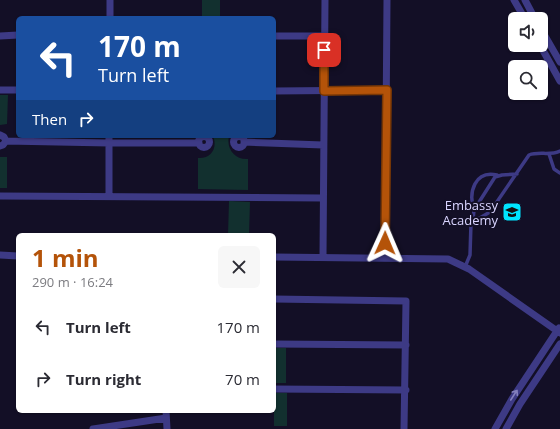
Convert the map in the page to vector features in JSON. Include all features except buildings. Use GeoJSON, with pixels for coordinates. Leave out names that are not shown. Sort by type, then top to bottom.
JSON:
{"type":"FeatureCollection","features":[{"type":"Feature","properties":{"kind":"street"},"geometry":{"type":"LineString","coordinates":[[110,0],[110,16]]}},
{"type":"Feature","properties":{"kind":"street"},"geometry":{"type":"LineString","coordinates":[[323,257],[325,0]]}},
{"type":"Feature","properties":{"kind":"street"},"geometry":{"type":"LineString","coordinates":[[385,258],[388,0]]}},
{"type":"Feature","properties":{"kind":"street"},"geometry":{"type":"LineString","coordinates":[[514,0],[521,12]]}},
{"type":"Feature","properties":{"kind":"street"},"geometry":{"type":"LineString","coordinates":[[525,0],[531,12]]}},
{"type":"Feature","properties":{"kind":"street"},"geometry":{"type":"LineString","coordinates":[[0,36],[16,35]]}},
{"type":"Feature","properties":{"kind":"street"},"geometry":{"type":"LineString","coordinates":[[276,36],[324,36]]}},
{"type":"Feature","properties":{"kind":"street"},"geometry":{"type":"LineString","coordinates":[[548,41],[560,62]]}},
{"type":"Feature","properties":{"kind":"street"},"geometry":{"type":"LineString","coordinates":[[544,52],[560,81]]}},
{"type":"Feature","properties":{"kind":"street"},"geometry":{"type":"LineString","coordinates":[[0,90],[16,90]]}},
{"type":"Feature","properties":{"kind":"street"},"geometry":{"type":"LineString","coordinates":[[276,91],[387,90]]}},
{"type":"Feature","properties":{"kind":"street"},"geometry":{"type":"LineString","coordinates":[[0,135],[4,137],[3,143],[109,140],[198,143]]}},
{"type":"Feature","properties":{"kind":"street"},"geometry":{"type":"LineString","coordinates":[[109,140],[109,196]]}},
{"type":"Feature","properties":{"kind":"street"},"geometry":{"type":"LineString","coordinates":[[244,142],[324,144]]}},
{"type":"Feature","properties":{"kind":"street"},"geometry":{"type":"LineString","coordinates":[[0,196],[323,198]]}},
{"type":"Feature","properties":{"kind":"street"},"geometry":{"type":"LineString","coordinates":[[0,256],[16,256]]}},
{"type":"Feature","properties":{"kind":"street"},"geometry":{"type":"LineString","coordinates":[[276,257],[448,259],[465,268],[559,331],[512,399],[495,429]]}},
{"type":"Feature","properties":{"kind":"street"},"geometry":{"type":"LineString","coordinates":[[276,299],[406,301],[406,390],[404,429]]}},
{"type":"Feature","properties":{"kind":"street"},"geometry":{"type":"LineString","coordinates":[[276,344],[406,346]]}},
{"type":"Feature","properties":{"kind":"street"},"geometry":{"type":"LineString","coordinates":[[506,429],[520,404],[560,344]]}},
{"type":"Feature","properties":{"kind":"street"},"geometry":{"type":"LineString","coordinates":[[276,389],[406,390]]}},
{"type":"Feature","properties":{"kind":"street"},"geometry":{"type":"LineString","coordinates":[[93,429],[166,414],[167,429]]}},
{"type":"Feature","properties":{"kind":"lane"},"geometry":{"type":"LineString","coordinates":[[473,220],[482,218],[490,212],[529,155],[534,153],[559,153]]}},
{"type":"Feature","properties":{"kind":"lane"},"geometry":{"type":"LineString","coordinates":[[549,154],[554,169],[560,173]]}},
{"type":"Feature","properties":{"kind":"lane"},"geometry":{"type":"LineString","coordinates":[[465,268],[470,255],[471,222],[473,220],[474,210],[472,197],[473,188],[482,175],[489,173],[497,175],[517,174]]}},
{"type":"Feature","properties":{"kind":"lane"},"geometry":{"type":"LineString","coordinates":[[474,210],[497,175]]}},
{"type":"Feature","properties":{"kind":"green space"},"geometry":{"type":"Polygon","coordinates":[[[202,0],[220,0],[220,16],[202,16],[202,0]]]}},
{"type":"Feature","properties":{"kind":"green space"},"geometry":{"type":"Polygon","coordinates":[[[0,95],[8,95],[7,124],[0,125],[0,95]]]}},
{"type":"Feature","properties":{"kind":"green space"},"geometry":{"type":"Polygon","coordinates":[[[214,138],[229,138],[228,141],[232,153],[239,158],[248,159],[248,190],[198,189],[198,158],[207,157],[210,155],[215,145],[214,138]]]}},
{"type":"Feature","properties":{"kind":"green space"},"geometry":{"type":"Polygon","coordinates":[[[0,157],[7,157],[7,188],[0,188],[0,157]]]}},
{"type":"Feature","properties":{"kind":"green space"},"geometry":{"type":"Polygon","coordinates":[[[229,201],[250,202],[249,233],[228,233],[229,201]]]}},
{"type":"Feature","properties":{"kind":"green space"},"geometry":{"type":"Polygon","coordinates":[[[276,348],[286,348],[286,383],[276,383],[276,348]]]}},
{"type":"Feature","properties":{"kind":"green space"},"geometry":{"type":"Polygon","coordinates":[[[276,393],[287,393],[287,426],[274,426],[274,413],[276,413],[276,393]]]}},
{"type":"Feature","properties":{"kind":"place","name":"Embassy Academy"},"geometry":{"type":"Point","coordinates":[512,212]}},
{"type":"Feature","properties":{"kind":"route"},"geometry":{"type":"LineString","coordinates":[[324,50],[324,91],[387,90],[385,243]]}}]}
